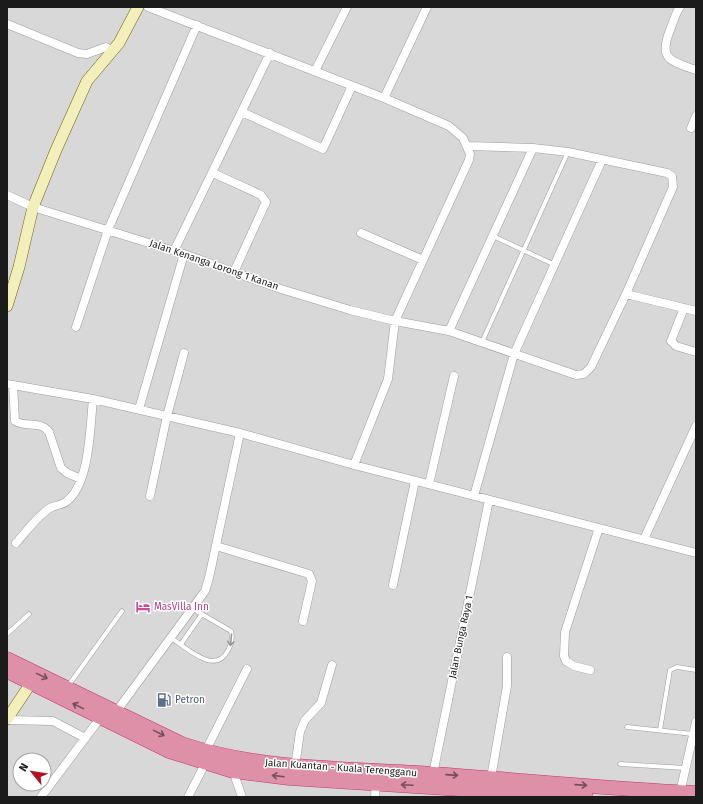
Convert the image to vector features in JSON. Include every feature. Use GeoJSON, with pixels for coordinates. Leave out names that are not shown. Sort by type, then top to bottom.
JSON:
{"type":"FeatureCollection","features":[{"type":"Feature","properties":{"kind":"highway","name":"Jalan Kuantan - Kuala Terengganu"},"geometry":{"type":"LineString","coordinates":[[7,659],[182,744],[205,758],[233,771],[376,790],[586,797]]}},
{"type":"Feature","properties":{"kind":"highway","name":"Jalan Kuantan - Kuala Terengganu"},"geometry":{"type":"LineString","coordinates":[[7,671],[169,751],[205,758],[295,767],[433,774],[696,794]]}},
{"type":"Feature","properties":{"kind":"street"},"geometry":{"type":"LineString","coordinates":[[7,306],[19,267],[33,207],[86,81],[114,51],[138,7]]}},
{"type":"Feature","properties":{"kind":"street"},"geometry":{"type":"LineString","coordinates":[[148,7],[384,98],[449,126],[463,138],[468,146],[469,160],[395,321],[388,379],[354,465]]}},
{"type":"Feature","properties":{"kind":"street"},"geometry":{"type":"LineString","coordinates":[[315,71],[347,7]]}},
{"type":"Feature","properties":{"kind":"street"},"geometry":{"type":"LineString","coordinates":[[384,98],[427,7]]}},
{"type":"Feature","properties":{"kind":"street"},"geometry":{"type":"LineString","coordinates":[[680,7],[665,44],[665,53],[670,60],[696,70]]}},
{"type":"Feature","properties":{"kind":"street"},"geometry":{"type":"LineString","coordinates":[[7,24],[78,53],[87,54],[106,47],[114,51]]}},
{"type":"Feature","properties":{"kind":"street"},"geometry":{"type":"LineString","coordinates":[[76,327],[108,230],[197,25]]}},
{"type":"Feature","properties":{"kind":"street"},"geometry":{"type":"LineString","coordinates":[[174,251],[270,53]]}},
{"type":"Feature","properties":{"kind":"street"},"geometry":{"type":"LineString","coordinates":[[242,112],[323,149],[352,86]]}},
{"type":"Feature","properties":{"kind":"street"},"geometry":{"type":"LineString","coordinates":[[691,128],[696,116]]}},
{"type":"Feature","properties":{"kind":"street"},"geometry":{"type":"LineString","coordinates":[[468,146],[533,148],[568,152],[667,173],[673,180],[673,186],[626,294],[696,310]]}},
{"type":"Feature","properties":{"kind":"street"},"geometry":{"type":"LineString","coordinates":[[450,331],[533,148]]}},
{"type":"Feature","properties":{"kind":"street"},"geometry":{"type":"LineString","coordinates":[[474,496],[514,354],[602,160]]}},
{"type":"Feature","properties":{"kind":"street"},"geometry":{"type":"LineString","coordinates":[[213,173],[261,195],[266,202],[234,272]]}},
{"type":"Feature","properties":{"kind":"street","name":"Jalan Kenanga Lorong 1 Kanan"},"geometry":{"type":"LineString","coordinates":[[7,195],[33,207],[184,254],[342,308],[395,321],[450,331],[576,375],[584,374],[591,367],[626,294]]}},
{"type":"Feature","properties":{"kind":"street"},"geometry":{"type":"LineString","coordinates":[[361,233],[423,260]]}},
{"type":"Feature","properties":{"kind":"street"},"geometry":{"type":"LineString","coordinates":[[139,410],[184,254]]}},
{"type":"Feature","properties":{"kind":"street"},"geometry":{"type":"LineString","coordinates":[[684,308],[671,340],[676,346],[696,352]]}},
{"type":"Feature","properties":{"kind":"street"},"geometry":{"type":"LineString","coordinates":[[150,496],[167,416],[184,354]]}},
{"type":"Feature","properties":{"kind":"street"},"geometry":{"type":"LineString","coordinates":[[429,484],[454,376]]}},
{"type":"Feature","properties":{"kind":"street"},"geometry":{"type":"LineString","coordinates":[[81,479],[60,468],[49,432],[46,429],[37,424],[19,424],[15,421],[10,385],[93,400],[167,416],[415,481],[696,552]]}},
{"type":"Feature","properties":{"kind":"street"},"geometry":{"type":"LineString","coordinates":[[16,543],[45,511],[52,506],[67,502],[76,490],[84,470],[93,400]]}},
{"type":"Feature","properties":{"kind":"street"},"geometry":{"type":"LineString","coordinates":[[644,539],[696,426]]}},
{"type":"Feature","properties":{"kind":"street"},"geometry":{"type":"LineString","coordinates":[[116,712],[205,591],[240,434]]}},
{"type":"Feature","properties":{"kind":"street"},"geometry":{"type":"LineString","coordinates":[[393,585],[415,481]]}},
{"type":"Feature","properties":{"kind":"street","name":"Jalan Bunga Raya 1"},"geometry":{"type":"LineString","coordinates":[[433,774],[490,500]]}},
{"type":"Feature","properties":{"kind":"street"},"geometry":{"type":"LineString","coordinates":[[590,670],[574,666],[566,661],[564,646],[565,632],[599,528]]}},
{"type":"Feature","properties":{"kind":"street"},"geometry":{"type":"LineString","coordinates":[[216,546],[309,574],[312,581],[303,621]]}},
{"type":"Feature","properties":{"kind":"street"},"geometry":{"type":"LineString","coordinates":[[492,778],[507,686],[506,657]]}},
{"type":"Feature","properties":{"kind":"street"},"geometry":{"type":"LineString","coordinates":[[295,767],[300,732],[305,720],[321,703],[332,665]]}},
{"type":"Feature","properties":{"kind":"street"},"geometry":{"type":"LineString","coordinates":[[188,797],[247,669]]}},
{"type":"Feature","properties":{"kind":"street"},"geometry":{"type":"LineString","coordinates":[[7,720],[30,683]]}},
{"type":"Feature","properties":{"kind":"street"},"geometry":{"type":"LineString","coordinates":[[41,797],[101,717]]}},
{"type":"Feature","properties":{"kind":"street"},"geometry":{"type":"LineString","coordinates":[[7,720],[52,721],[85,738]]}},
{"type":"Feature","properties":{"kind":"street"},"geometry":{"type":"LineString","coordinates":[[680,793],[696,722]]}},
{"type":"Feature","properties":{"kind":"street"},"geometry":{"type":"LineString","coordinates":[[233,771],[242,797]]}},
{"type":"Feature","properties":{"kind":"lane"},"geometry":{"type":"LineString","coordinates":[[482,342],[568,152]]}},
{"type":"Feature","properties":{"kind":"lane"},"geometry":{"type":"LineString","coordinates":[[493,236],[555,266]]}},
{"type":"Feature","properties":{"kind":"lane"},"geometry":{"type":"LineString","coordinates":[[171,638],[207,660],[216,662],[225,656],[231,646],[231,631],[193,609]]}},
{"type":"Feature","properties":{"kind":"lane"},"geometry":{"type":"LineString","coordinates":[[66,688],[122,610]]}},
{"type":"Feature","properties":{"kind":"lane"},"geometry":{"type":"LineString","coordinates":[[7,634],[29,614]]}},
{"type":"Feature","properties":{"kind":"lane"},"geometry":{"type":"LineString","coordinates":[[181,644],[202,614]]}},
{"type":"Feature","properties":{"kind":"lane"},"geometry":{"type":"LineString","coordinates":[[660,730],[670,670],[677,667],[696,670]]}},
{"type":"Feature","properties":{"kind":"lane"},"geometry":{"type":"LineString","coordinates":[[627,727],[693,734]]}},
{"type":"Feature","properties":{"kind":"lane"},"geometry":{"type":"LineString","coordinates":[[620,764],[685,768]]}},
{"type":"Feature","properties":{"kind":"shaded area"},"geometry":{"type":"Polygon","coordinates":[[[7,7],[696,7],[696,797],[7,797],[7,7]]]}},
{"type":"Feature","properties":{"kind":"place","name":"MasVilla Inn"},"geometry":{"type":"Point","coordinates":[143,607]}},
{"type":"Feature","properties":{"kind":"place","name":"Petron"},"geometry":{"type":"Point","coordinates":[164,700]}}]}
